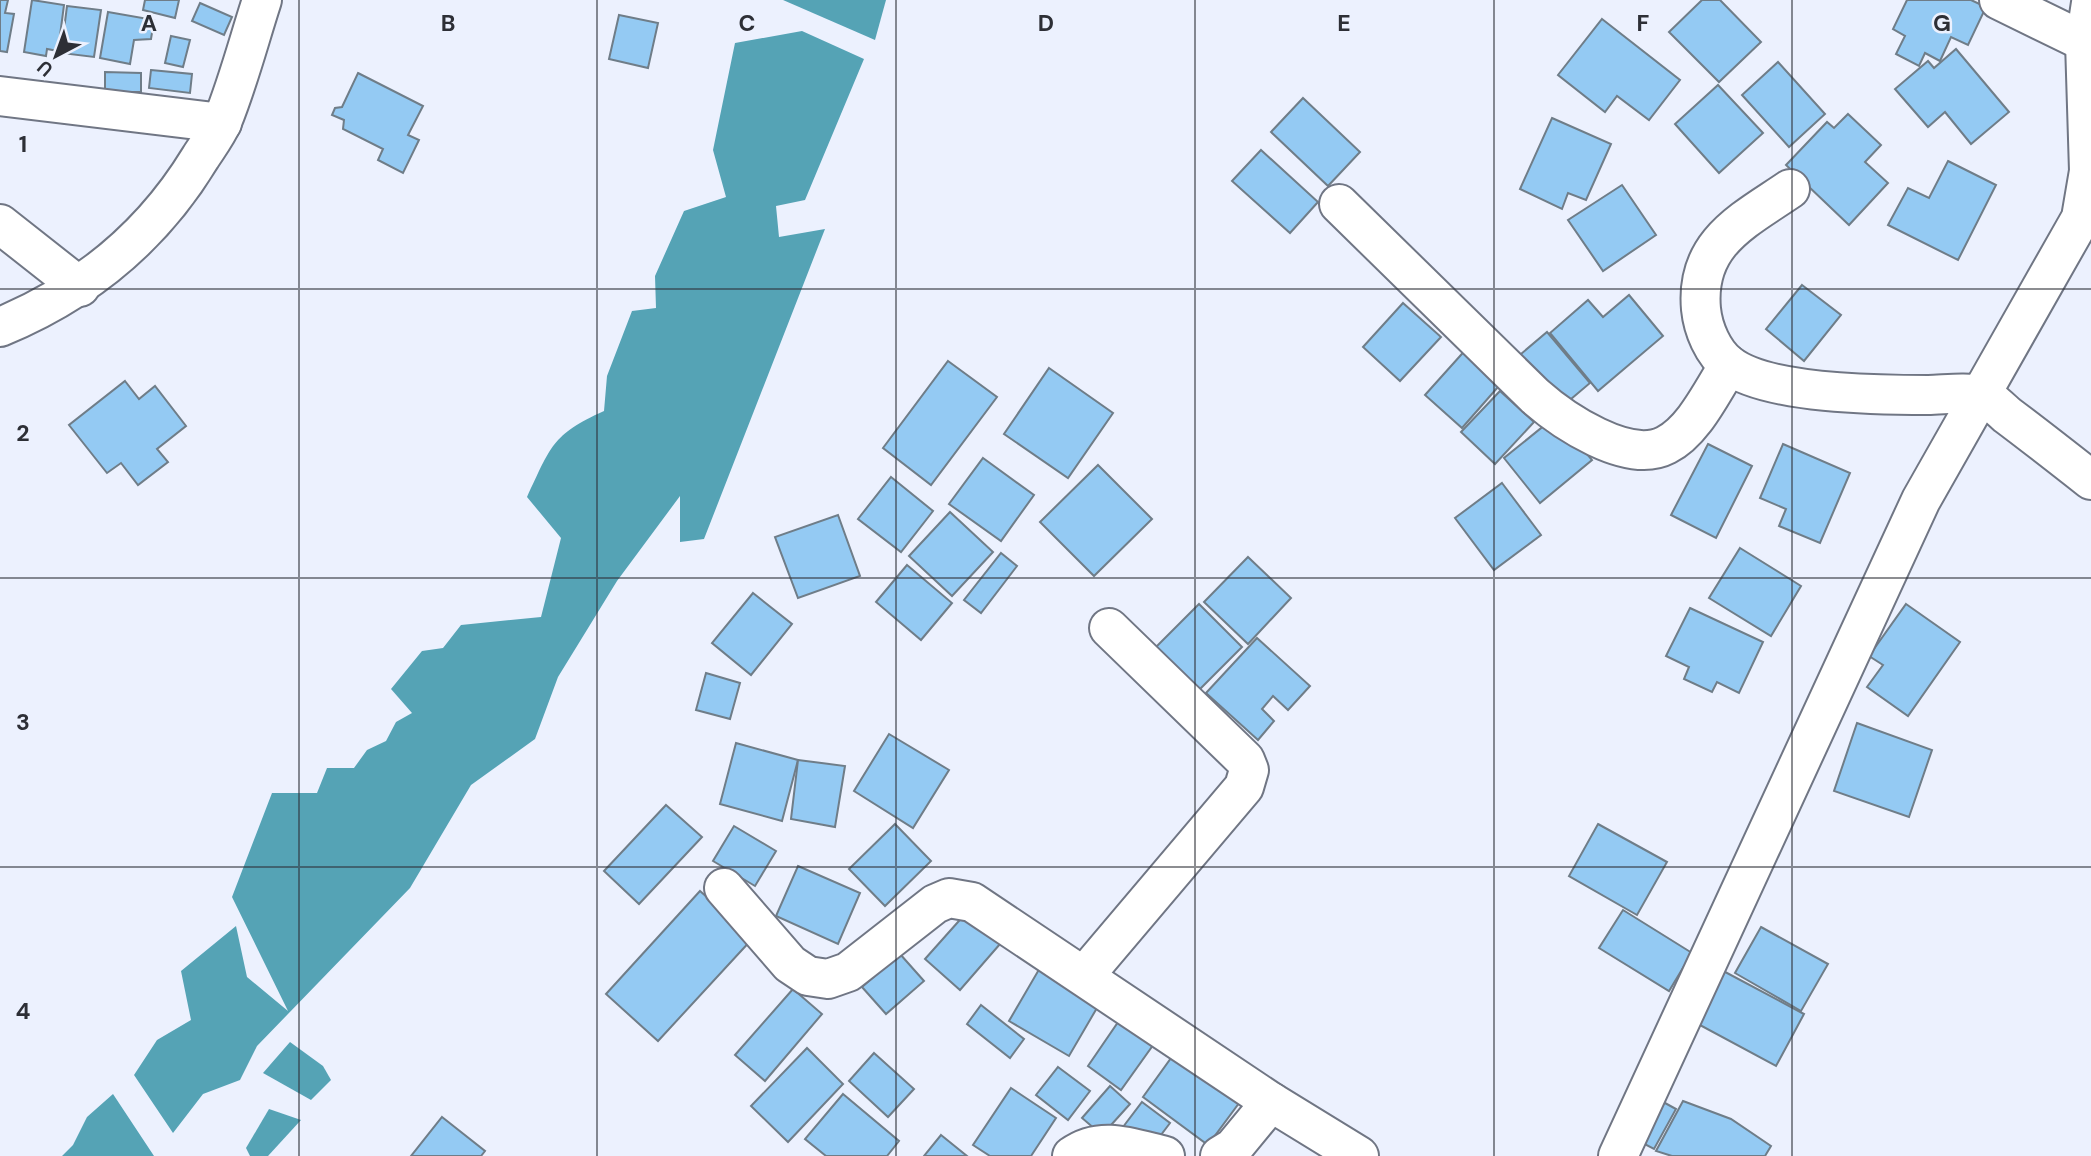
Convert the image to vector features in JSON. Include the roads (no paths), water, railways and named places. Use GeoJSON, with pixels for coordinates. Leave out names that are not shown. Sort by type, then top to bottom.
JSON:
{"type":"FeatureCollection","features":[{"type":"Feature","properties":{"kind":"street"},"geometry":{"type":"LineString","coordinates":[[0,327],[79,287],[121,256],[158,218],[222,123],[262,0]]}},
{"type":"Feature","properties":{"kind":"street"},"geometry":{"type":"LineString","coordinates":[[1999,0],[2085,42]]}},
{"type":"Feature","properties":{"kind":"street"},"geometry":{"type":"LineString","coordinates":[[1618,1156],[1921,500],[2081,218],[2089,171],[2085,42],[2091,3]]}},
{"type":"Feature","properties":{"kind":"street"},"geometry":{"type":"LineString","coordinates":[[0,96],[222,123]]}},
{"type":"Feature","properties":{"kind":"street"},"geometry":{"type":"LineString","coordinates":[[1790,189],[1729,230],[1715,246],[1707,265],[1701,288],[1702,310],[1711,342],[1729,365],[1760,378],[1814,389],[1866,394],[1981,396],[2091,480]]}},
{"type":"Feature","properties":{"kind":"street"},"geometry":{"type":"LineString","coordinates":[[1339,204],[1535,396],[1571,424],[1591,434],[1643,450],[1666,445],[1685,429],[1729,365]]}},
{"type":"Feature","properties":{"kind":"street"},"geometry":{"type":"LineString","coordinates":[[0,224],[79,287]]}},
{"type":"Feature","properties":{"kind":"street"},"geometry":{"type":"LineString","coordinates":[[1084,976],[1244,787],[1249,770],[1245,760],[1109,628]]}},
{"type":"Feature","properties":{"kind":"street"},"geometry":{"type":"LineString","coordinates":[[724,888],[790,964],[808,976],[828,979],[848,972],[935,904],[949,898],[972,902],[1271,1102],[1359,1156]]}},
{"type":"Feature","properties":{"kind":"street"},"geometry":{"type":"LineString","coordinates":[[1220,1156],[1233,1148],[1271,1102]]}},
{"type":"Feature","properties":{"kind":"street"},"geometry":{"type":"LineString","coordinates":[[1072,1156],[1084,1147],[1102,1143],[1165,1156]]}},
{"type":"Feature","properties":{"kind":"water"},"geometry":{"type":"Polygon","coordinates":[[[783,0],[886,0],[875,40],[783,0]]]}},
{"type":"Feature","properties":{"kind":"water"},"geometry":{"type":"Polygon","coordinates":[[[802,31],[864,59],[805,200],[776,206],[779,237],[825,229],[704,539],[680,542],[680,496],[617,581],[558,677],[535,739],[471,785],[410,888],[257,1046],[240,1080],[203,1094],[173,1133],[134,1075],[157,1040],[191,1020],[181,971],[236,926],[247,977],[288,1011],[232,897],[272,793],[317,793],[327,768],[354,768],[367,750],[386,741],[396,722],[412,713],[391,689],[422,651],[443,648],[461,625],[541,617],[561,538],[527,497],[555,444],[573,428],[604,411],[607,376],[632,311],[656,308],[655,276],[684,211],[726,197],[713,150],[735,43],[802,31]]]}},
{"type":"Feature","properties":{"kind":"water"},"geometry":{"type":"Polygon","coordinates":[[[290,1042],[323,1066],[331,1080],[311,1100],[263,1073],[290,1042]]]}},
{"type":"Feature","properties":{"kind":"water"},"geometry":{"type":"Polygon","coordinates":[[[113,1094],[154,1156],[62,1156],[73,1145],[87,1117],[113,1094]]]}},
{"type":"Feature","properties":{"kind":"water"},"geometry":{"type":"Polygon","coordinates":[[[269,1109],[301,1120],[268,1156],[250,1156],[246,1148],[269,1109]]]}}]}
